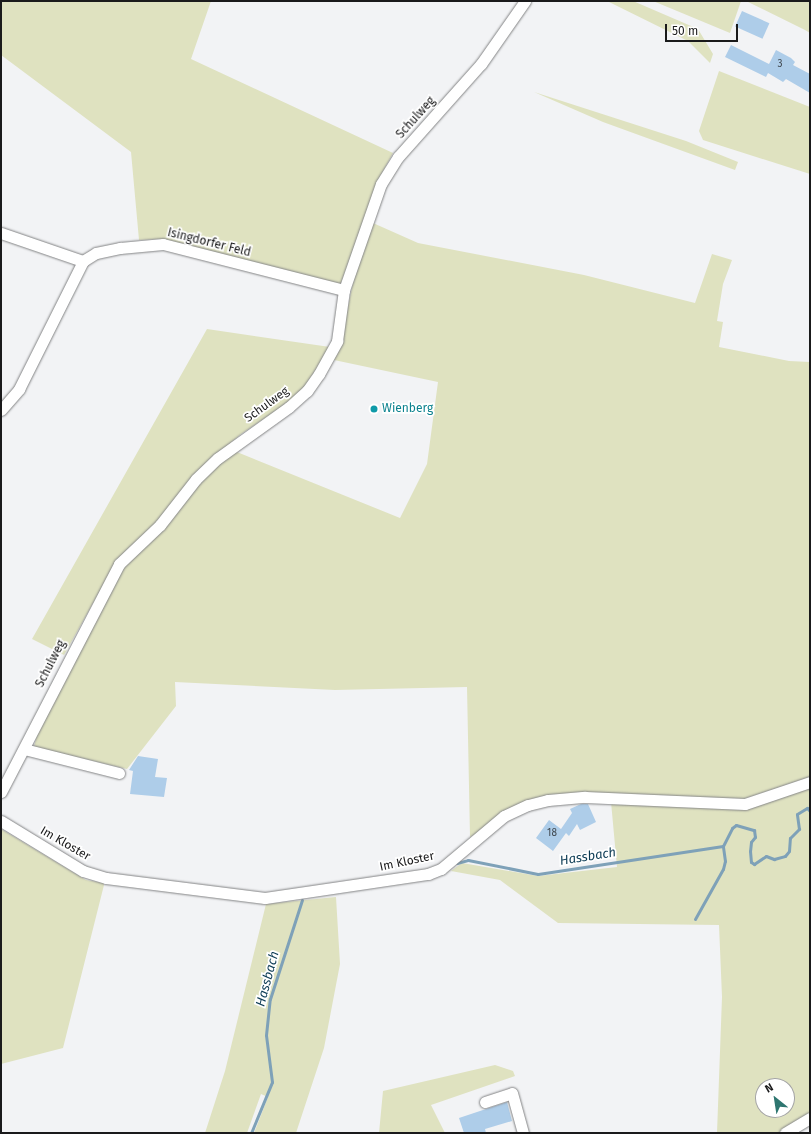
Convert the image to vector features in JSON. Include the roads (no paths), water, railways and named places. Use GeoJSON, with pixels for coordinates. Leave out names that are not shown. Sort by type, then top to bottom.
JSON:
{"type":"FeatureCollection","features":[{"type":"Feature","properties":{"kind":"street","name":"Schulweg"},"geometry":{"type":"LineString","coordinates":[[1,792],[94,608],[119,564],[140,541],[160,525],[196,479],[218,458],[289,407],[307,391],[329,359],[337,341],[344,290],[381,184],[398,157],[481,64],[525,1]]}},
{"type":"Feature","properties":{"kind":"street"},"geometry":{"type":"LineString","coordinates":[[1,233],[84,261],[19,389],[1,410]]}},
{"type":"Feature","properties":{"kind":"street","name":"Isingdorfer Feld"},"geometry":{"type":"LineString","coordinates":[[84,261],[96,253],[120,248],[163,244],[344,290]]}},
{"type":"Feature","properties":{"kind":"street"},"geometry":{"type":"LineString","coordinates":[[24,749],[119,773]]}},
{"type":"Feature","properties":{"kind":"street","name":"Im Kloster"},"geometry":{"type":"LineString","coordinates":[[1,821],[83,871],[106,878],[265,898],[412,876],[441,869],[504,816],[528,805],[548,800],[585,797],[745,804],[810,782]]}},
{"type":"Feature","properties":{"kind":"street"},"geometry":{"type":"LineString","coordinates":[[486,1102],[512,1093],[523,1133]]}},
{"type":"Feature","properties":{"kind":"street"},"geometry":{"type":"LineString","coordinates":[[785,1133],[810,1118]]}},
{"type":"Feature","properties":{"kind":"waterway","name":"Hassbach"},"geometry":{"type":"LineString","coordinates":[[695,919],[723,869],[725,861],[723,846],[732,828],[736,825],[754,830],[755,837],[751,842],[750,851],[751,862],[754,864],[766,856],[774,859],[785,856],[789,851],[790,838],[799,829],[797,814],[807,808],[810,811]]}},
{"type":"Feature","properties":{"kind":"waterway","name":"Hassbach"},"geometry":{"type":"LineString","coordinates":[[457,863],[468,860],[538,874],[723,846]]}},
{"type":"Feature","properties":{"kind":"waterway","name":"Hassbach"},"geometry":{"type":"LineString","coordinates":[[251,1133],[272,1082],[266,1035],[270,999],[302,900]]}},
{"type":"Feature","properties":{"kind":"place","name":"Wienberg"},"geometry":{"type":"Point","coordinates":[374,409]}}]}
